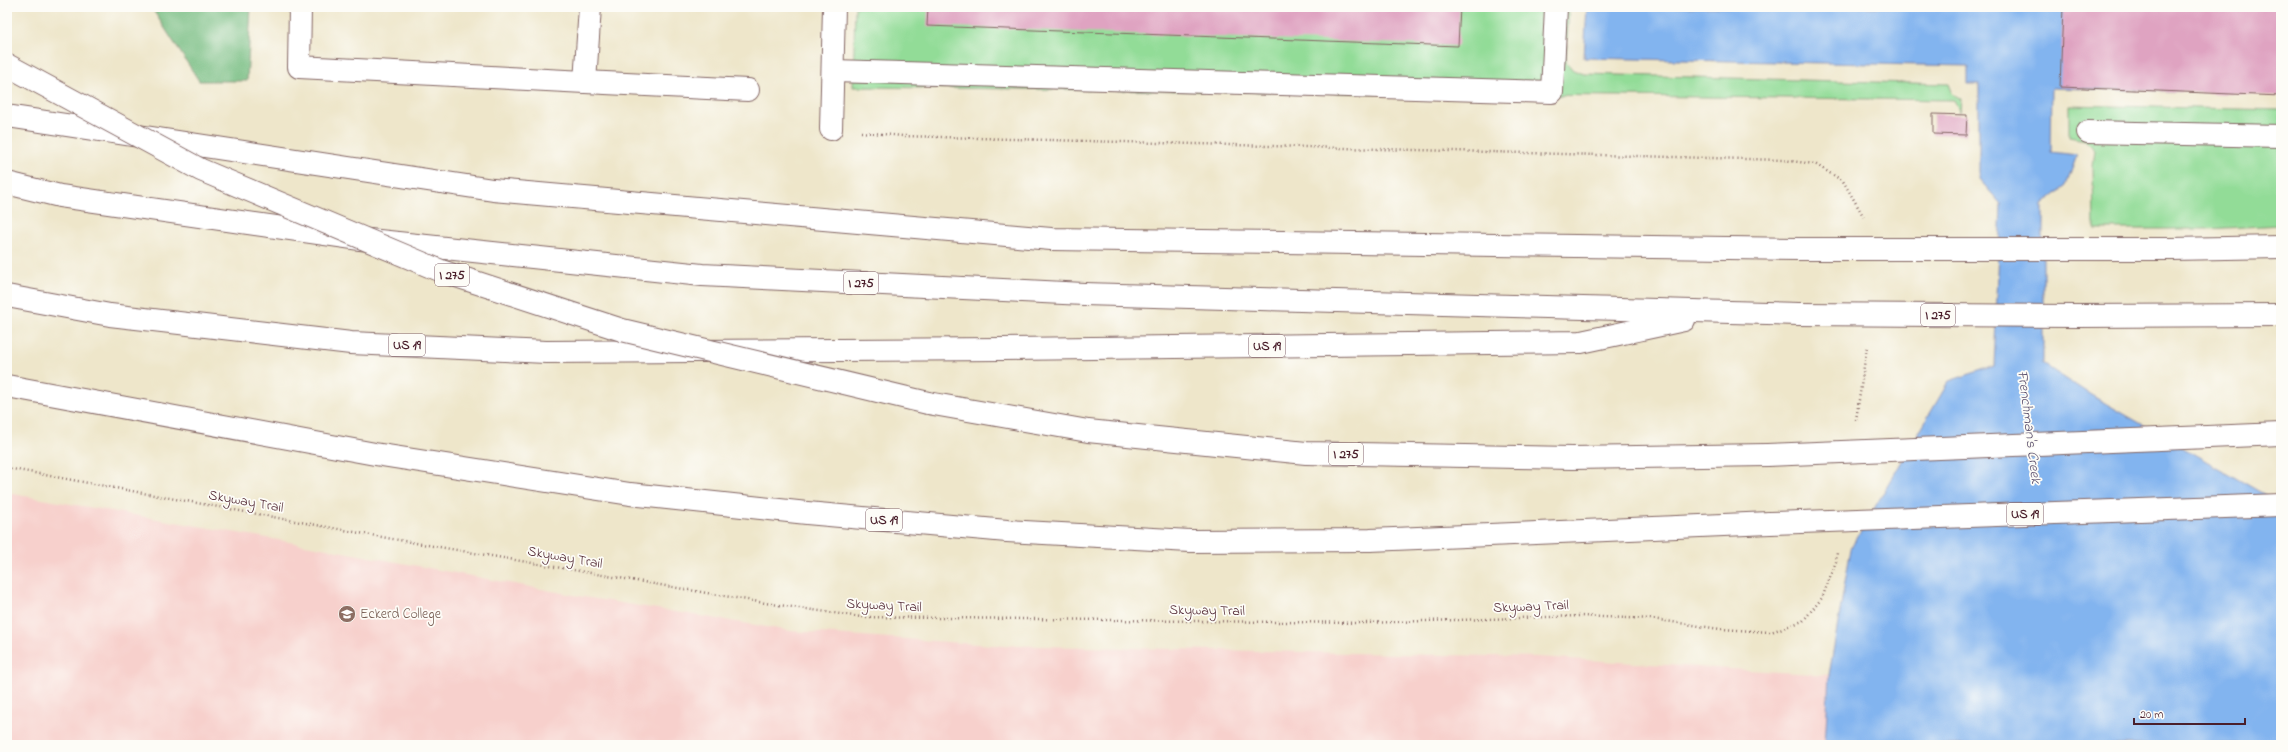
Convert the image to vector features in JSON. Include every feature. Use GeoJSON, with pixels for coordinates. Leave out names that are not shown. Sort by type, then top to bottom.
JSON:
{"type":"FeatureCollection","features":[{"type":"Feature","properties":{"kind":"main road"},"geometry":{"type":"LineString","coordinates":[[300,7],[299,67],[748,90]]}},
{"type":"Feature","properties":{"kind":"main road"},"geometry":{"type":"LineString","coordinates":[[585,82],[590,7]]}},
{"type":"Feature","properties":{"kind":"main road"},"geometry":{"type":"LineString","coordinates":[[831,128],[834,7]]}},
{"type":"Feature","properties":{"kind":"main road"},"geometry":{"type":"LineString","coordinates":[[832,71],[1552,92],[1556,7]]}},
{"type":"Feature","properties":{"kind":"main road","name":"I 275"},"geometry":{"type":"LineString","coordinates":[[7,65],[201,170],[441,271],[622,330],[928,403],[1088,431],[1306,453],[1572,458],[1768,455],[2281,434]]}},
{"type":"Feature","properties":{"kind":"main road"},"geometry":{"type":"LineString","coordinates":[[7,116],[493,190],[1051,239],[1800,249],[2281,247]]}},
{"type":"Feature","properties":{"kind":"main road"},"geometry":{"type":"LineString","coordinates":[[2088,132],[2281,136]]}},
{"type":"Feature","properties":{"kind":"main road","name":"I 275"},"geometry":{"type":"LineString","coordinates":[[7,183],[60,196],[360,239],[702,275],[1084,294],[1799,314],[2171,316],[2281,315]]}},
{"type":"Feature","properties":{"kind":"main road","name":"US 19"},"geometry":{"type":"LineString","coordinates":[[7,296],[110,315],[351,343],[546,352],[1003,349],[1581,342],[1721,312]]}},
{"type":"Feature","properties":{"kind":"main road","name":"US 19"},"geometry":{"type":"LineString","coordinates":[[7,386],[375,454],[630,494],[807,513],[1007,531],[1190,541],[1370,540],[2281,504]]}},
{"type":"Feature","properties":{"kind":"path","name":"Skyway Trail"},"geometry":{"type":"LineString","coordinates":[[7,468],[395,539],[765,603],[861,617],[1364,624],[1579,616],[1652,619],[1720,629],[1771,632]]}},
{"type":"Feature","properties":{"kind":"shaded area","name":"Eckerd College"},"geometry":{"type":"Polygon","coordinates":[[[7,493],[273,539],[584,597],[791,631],[991,645],[1538,657],[1829,675],[1825,745],[7,745],[7,493]]]}},
{"type":"Feature","properties":{"kind":"green space"},"geometry":{"type":"Polygon","coordinates":[[[151,7],[251,7],[247,81],[199,81],[151,7]]]}},
{"type":"Feature","properties":{"kind":"green space"},"geometry":{"type":"Polygon","coordinates":[[[855,7],[1569,7],[1566,62],[1573,70],[1584,74],[1949,84],[1953,94],[1961,99],[1960,112],[1954,100],[853,87],[855,7]]]}},
{"type":"Feature","properties":{"kind":"green space"},"geometry":{"type":"Polygon","coordinates":[[[2069,105],[2281,110],[2281,225],[2207,229],[2094,229],[2093,166],[2095,150],[2085,140],[2069,137],[2069,105]]]}},
{"type":"Feature","properties":{"kind":"water","name":"Frenchman's Creek"},"geometry":{"type":"Polygon","coordinates":[[[1587,7],[2281,7],[2281,94],[2052,88],[2051,152],[2077,155],[2066,186],[2043,204],[2043,364],[2091,395],[2281,504],[2281,745],[1825,745],[1829,675],[1851,548],[1949,381],[1994,366],[2001,204],[1979,179],[1979,84],[1968,84],[1968,66],[1584,58],[1587,7]]]}},
{"type":"Feature","properties":{"kind":"building"},"geometry":{"type":"Polygon","coordinates":[[[928,7],[1460,7],[1458,46],[927,26],[928,7]]]}},
{"type":"Feature","properties":{"kind":"building"},"geometry":{"type":"Polygon","coordinates":[[[2063,7],[2281,7],[2281,96],[2060,87],[2063,7]]]}},
{"type":"Feature","properties":{"kind":"building"},"geometry":{"type":"Polygon","coordinates":[[[1933,114],[1967,115],[1966,135],[1933,134],[1933,114]]]}},
{"type":"Feature","properties":{"kind":"place","name":"Eckerd College"},"geometry":{"type":"Point","coordinates":[347,614]}}]}
